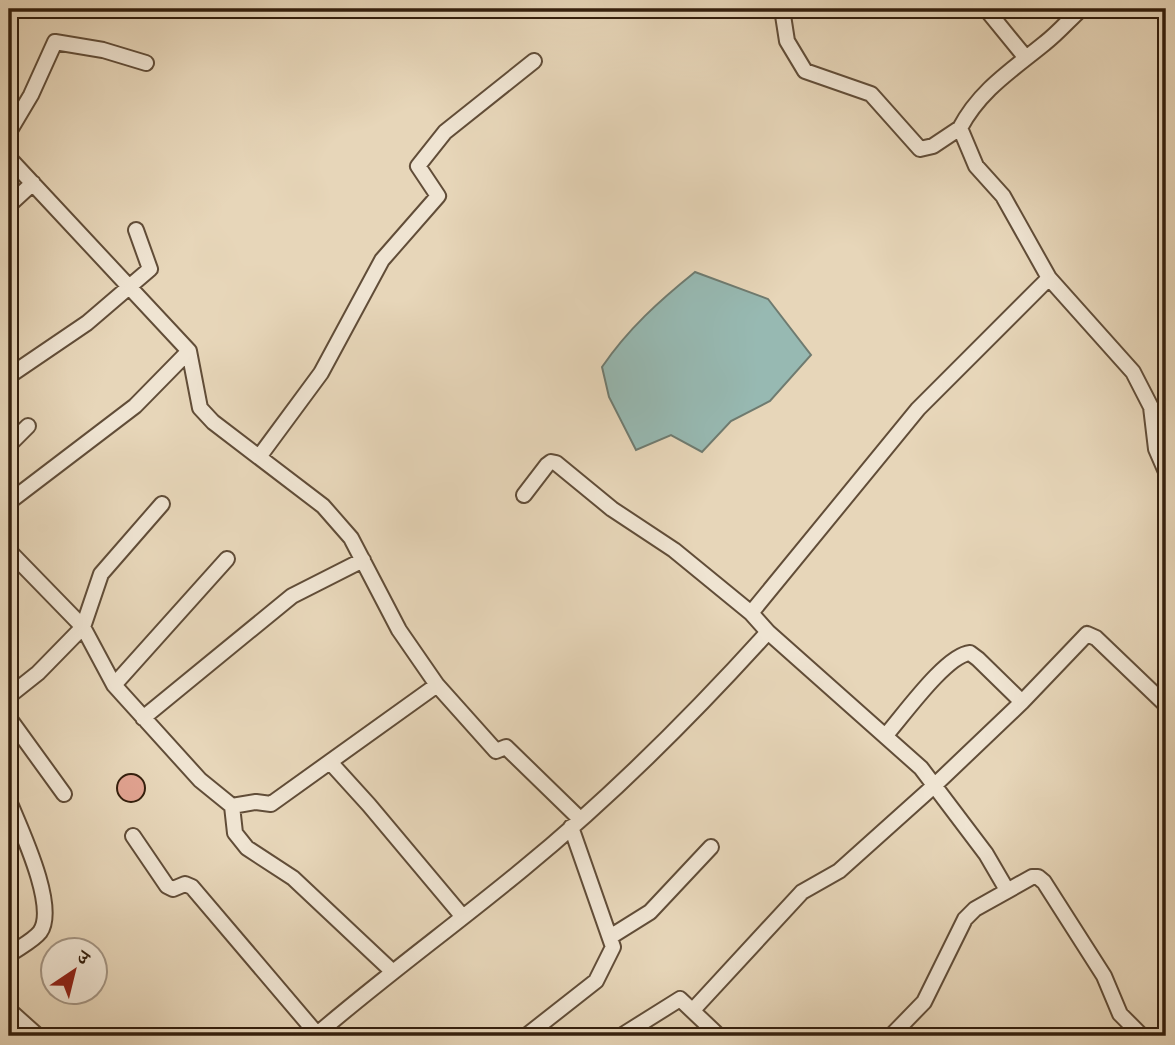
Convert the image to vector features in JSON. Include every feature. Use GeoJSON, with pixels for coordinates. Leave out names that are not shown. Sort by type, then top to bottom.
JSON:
{"type":"FeatureCollection","features":[{"type":"Feature","properties":{"kind":"street"},"geometry":{"type":"LineString","coordinates":[[782,9],[787,41],[805,71],[871,94],[920,149],[933,146],[960,128],[971,108],[996,80],[1027,58],[1081,9]]}},
{"type":"Feature","properties":{"kind":"street"},"geometry":{"type":"LineString","coordinates":[[986,9],[1027,58]]}},
{"type":"Feature","properties":{"kind":"street"},"geometry":{"type":"LineString","coordinates":[[9,132],[55,43],[103,50],[146,64]]}},
{"type":"Feature","properties":{"kind":"street"},"geometry":{"type":"LineString","coordinates":[[259,457],[321,373],[382,260],[438,196],[418,166],[445,132],[534,61]]}},
{"type":"Feature","properties":{"kind":"street"},"geometry":{"type":"LineString","coordinates":[[960,128],[975,166],[1003,196],[1049,278],[1133,372],[1152,407],[1156,449],[1166,472]]}},
{"type":"Feature","properties":{"kind":"street"},"geometry":{"type":"LineString","coordinates":[[9,159],[132,287],[189,351],[200,408],[323,506],[351,538],[399,630],[438,685],[496,751],[506,747],[575,823],[613,947],[596,981],[526,1036]]}},
{"type":"Feature","properties":{"kind":"street"},"geometry":{"type":"LineString","coordinates":[[9,205],[33,183]]}},
{"type":"Feature","properties":{"kind":"street"},"geometry":{"type":"LineString","coordinates":[[9,376],[87,323],[150,269],[136,230]]}},
{"type":"Feature","properties":{"kind":"street"},"geometry":{"type":"LineString","coordinates":[[751,613],[918,408],[1049,278]]}},
{"type":"Feature","properties":{"kind":"street"},"geometry":{"type":"LineString","coordinates":[[9,502],[135,406],[189,351]]}},
{"type":"Feature","properties":{"kind":"street"},"geometry":{"type":"LineString","coordinates":[[9,445],[28,426]]}},
{"type":"Feature","properties":{"kind":"street"},"geometry":{"type":"LineString","coordinates":[[524,495],[547,465],[556,463],[612,509],[666,544],[751,613],[768,632],[936,784],[986,854],[1007,890]]}},
{"type":"Feature","properties":{"kind":"street"},"geometry":{"type":"LineString","coordinates":[[9,696],[38,673],[83,627],[101,574],[162,504]]}},
{"type":"Feature","properties":{"kind":"street"},"geometry":{"type":"LineString","coordinates":[[9,551],[83,627],[114,685],[200,780],[232,806],[235,833],[247,848],[293,878],[393,972]]}},
{"type":"Feature","properties":{"kind":"street"},"geometry":{"type":"LineString","coordinates":[[114,685],[228,559]]}},
{"type":"Feature","properties":{"kind":"street"},"geometry":{"type":"LineString","coordinates":[[144,718],[292,596],[363,560]]}},
{"type":"Feature","properties":{"kind":"street"},"geometry":{"type":"LineString","coordinates":[[133,836],[167,886],[173,889],[185,884],[192,887],[316,1035],[575,823],[708,698],[768,632]]}},
{"type":"Feature","properties":{"kind":"street"},"geometry":{"type":"LineString","coordinates":[[693,1010],[802,892],[839,871],[936,784],[1022,702],[1087,634],[1096,638],[1166,705]]}},
{"type":"Feature","properties":{"kind":"street"},"geometry":{"type":"LineString","coordinates":[[886,736],[948,666],[962,654],[970,653],[978,659],[1022,702]]}},
{"type":"Feature","properties":{"kind":"street"},"geometry":{"type":"LineString","coordinates":[[232,806],[256,802],[271,804],[438,685]]}},
{"type":"Feature","properties":{"kind":"street"},"geometry":{"type":"LineString","coordinates":[[9,718],[64,794]]}},
{"type":"Feature","properties":{"kind":"street"},"geometry":{"type":"LineString","coordinates":[[330,762],[463,917]]}},
{"type":"Feature","properties":{"kind":"street"},"geometry":{"type":"LineString","coordinates":[[9,801],[30,853],[47,916],[39,932],[9,955]]}},
{"type":"Feature","properties":{"kind":"street"},"geometry":{"type":"LineString","coordinates":[[610,937],[650,912],[711,848]]}},
{"type":"Feature","properties":{"kind":"street"},"geometry":{"type":"LineString","coordinates":[[891,1036],[924,1002],[965,919],[1007,890],[1032,877],[1038,877],[1044,882],[1104,976],[1120,1014],[1142,1036]]}},
{"type":"Feature","properties":{"kind":"street"},"geometry":{"type":"LineString","coordinates":[[621,1036],[680,999],[719,1036]]}},
{"type":"Feature","properties":{"kind":"street"},"geometry":{"type":"LineString","coordinates":[[9,1010],[38,1036]]}},
{"type":"Feature","properties":{"kind":"water"},"geometry":{"type":"Polygon","coordinates":[[[695,272],[768,299],[811,355],[770,401],[731,421],[702,452],[671,435],[636,450],[609,397],[602,367],[622,340],[645,316],[695,272]]]}},
{"type":"Feature","properties":{"kind":"building"},"geometry":{"type":"Polygon","coordinates":[[[131,774],[141,778],[145,788],[141,798],[131,802],[121,798],[117,788],[121,778],[131,774]]]}}]}
